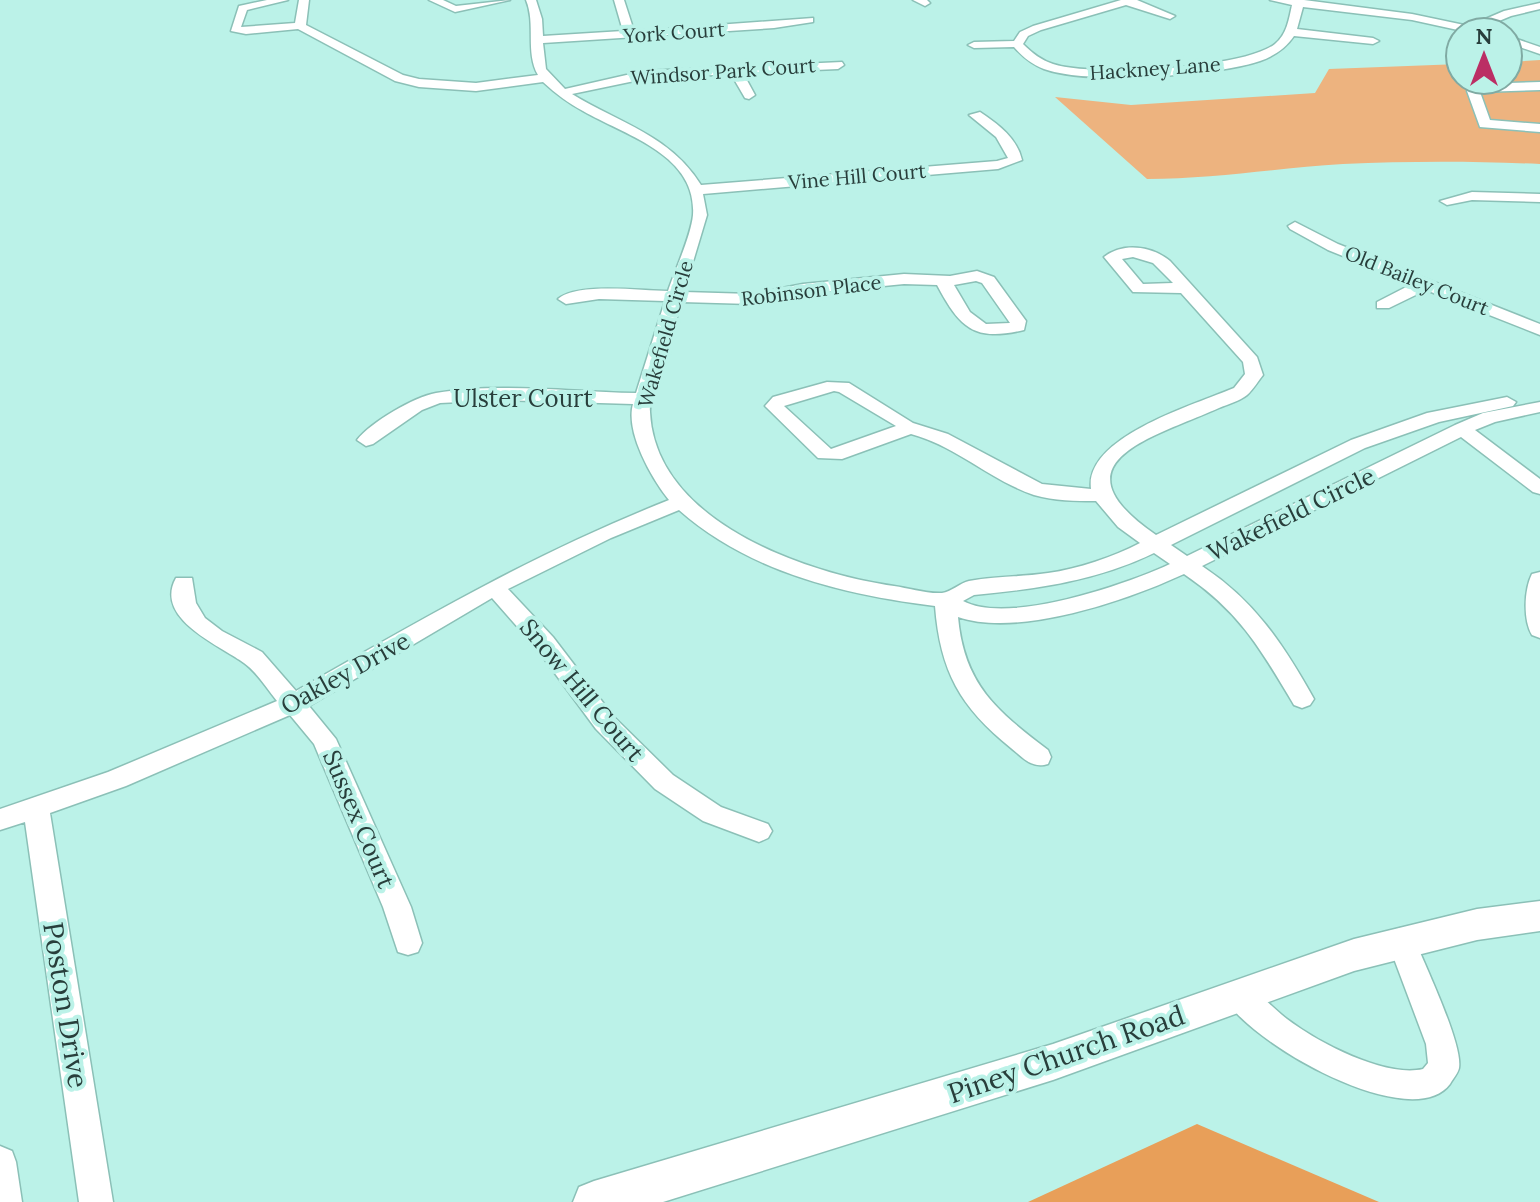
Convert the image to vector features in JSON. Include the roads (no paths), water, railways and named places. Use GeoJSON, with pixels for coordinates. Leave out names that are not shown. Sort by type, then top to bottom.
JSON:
{"type":"FeatureCollection","features":[{"type":"Feature","properties":{"kind":"street"},"geometry":{"type":"LineString","coordinates":[[283,0],[243,8],[235,29],[246,31],[300,26],[399,78],[419,83],[476,87],[546,78]]}},
{"type":"Feature","properties":{"kind":"street"},"geometry":{"type":"LineString","coordinates":[[300,26],[304,0]]}},
{"type":"Feature","properties":{"kind":"street"},"geometry":{"type":"LineString","coordinates":[[434,0],[443,6],[459,9],[505,0]]}},
{"type":"Feature","properties":{"kind":"street"},"geometry":{"type":"LineString","coordinates":[[531,0],[538,13],[538,62],[546,78],[562,93],[663,148],[684,169],[696,190]]}},
{"type":"Feature","properties":{"kind":"street"},"geometry":{"type":"LineString","coordinates":[[619,0],[630,35]]}},
{"type":"Feature","properties":{"kind":"street"},"geometry":{"type":"LineString","coordinates":[[1275,0],[1444,23]]}},
{"type":"Feature","properties":{"kind":"street"},"geometry":{"type":"LineString","coordinates":[[1508,0],[1534,7]]}},
{"type":"Feature","properties":{"kind":"street"},"geometry":{"type":"LineString","coordinates":[[974,45],[1017,44],[1024,34],[1037,28],[1129,1],[1170,16]]}},
{"type":"Feature","properties":{"kind":"street"},"geometry":{"type":"LineString","coordinates":[[1298,2],[1292,32],[1373,41]]}},
{"type":"Feature","properties":{"kind":"street"},"geometry":{"type":"LineString","coordinates":[[1512,16],[1534,7]]}},
{"type":"Feature","properties":{"kind":"street","name":"York Court"},"geometry":{"type":"LineString","coordinates":[[539,40],[774,25],[809,20]]}},
{"type":"Feature","properties":{"kind":"street","name":"Hackney Lane"},"geometry":{"type":"LineString","coordinates":[[1017,44],[1031,57],[1066,70],[1114,74],[1226,64],[1260,56],[1278,47],[1292,32]]}},
{"type":"Feature","properties":{"kind":"street"},"geometry":{"type":"LineString","coordinates":[[1141,57],[1159,70]]}},
{"type":"Feature","properties":{"kind":"street","name":"Windsor Park Court"},"geometry":{"type":"LineString","coordinates":[[562,93],[631,77],[838,65]]}},
{"type":"Feature","properties":{"kind":"street"},"geometry":{"type":"LineString","coordinates":[[734,69],[749,95]]}},
{"type":"Feature","properties":{"kind":"street"},"geometry":{"type":"LineString","coordinates":[[1540,86],[1477,88],[1473,91],[1485,124],[1540,128]]}},
{"type":"Feature","properties":{"kind":"street","name":"Vine Hill Court"},"geometry":{"type":"LineString","coordinates":[[696,190],[846,172],[1012,162],[1016,157],[990,125],[975,115]]}},
{"type":"Feature","properties":{"kind":"street","name":"Wakefield Circle"},"geometry":{"type":"LineString","coordinates":[[696,190],[700,215],[640,410],[646,443],[679,503],[749,548],[815,578],[856,589],[946,600],[971,613],[1048,611],[1112,597],[1187,565],[1462,429],[1490,417],[1540,407]]}},
{"type":"Feature","properties":{"kind":"street"},"geometry":{"type":"LineString","coordinates":[[1447,201],[1472,196],[1540,198]]}},
{"type":"Feature","properties":{"kind":"street","name":"Old Bailey Court"},"geometry":{"type":"LineString","coordinates":[[1295,226],[1328,245],[1540,330]]}},
{"type":"Feature","properties":{"kind":"street","name":"Robinson Place"},"geometry":{"type":"LineString","coordinates":[[566,299],[599,294],[751,299],[859,283],[920,278],[946,280]]}},
{"type":"Feature","properties":{"kind":"street"},"geometry":{"type":"LineString","coordinates":[[1383,305],[1425,284]]}},
{"type":"Feature","properties":{"kind":"street"},"geometry":{"type":"LineString","coordinates":[[1184,288],[1251,361],[1254,375],[1240,392],[1129,441],[1114,451],[1103,463],[1099,478],[1103,495],[1119,515],[1237,604],[1302,699]]}},
{"type":"Feature","properties":{"kind":"street"},"geometry":{"type":"LineString","coordinates":[[907,427],[899,433],[829,455],[820,451],[774,406],[783,400],[840,386],[907,427],[950,440],[1033,487],[1062,494],[1103,495]]}},
{"type":"Feature","properties":{"kind":"street","name":"Ulster Court"},"geometry":{"type":"LineString","coordinates":[[366,440],[416,406],[438,398],[501,395],[643,399]]}},
{"type":"Feature","properties":{"kind":"street","name":"Wakefield Circle"},"geometry":{"type":"LineString","coordinates":[[946,600],[969,588],[1024,584],[1078,574],[1157,545],[1358,444],[1459,409],[1540,398]]}},
{"type":"Feature","properties":{"kind":"street"},"geometry":{"type":"LineString","coordinates":[[1462,429],[1540,488]]}},
{"type":"Feature","properties":{"kind":"street","name":"Oakley Drive"},"geometry":{"type":"LineString","coordinates":[[0,820],[152,765],[295,703],[494,587],[604,533],[679,503]]}},
{"type":"Feature","properties":{"kind":"street"},"geometry":{"type":"LineString","coordinates":[[1540,579],[1537,597],[1540,630]]}},
{"type":"Feature","properties":{"kind":"street","name":"Sussex Court"},"geometry":{"type":"LineString","coordinates":[[184,583],[185,603],[197,623],[214,637],[254,658],[324,739],[397,907],[408,943]]}},
{"type":"Feature","properties":{"kind":"street","name":"Snow Hill Court"},"geometry":{"type":"LineString","coordinates":[[494,587],[545,643],[605,723],[664,782],[712,814],[759,831]]}},
{"type":"Feature","properties":{"kind":"street"},"geometry":{"type":"LineString","coordinates":[[946,600],[952,657],[966,691],[1006,732],[1039,757]]}},
{"type":"Feature","properties":{"kind":"street","name":"Poston Drive"},"geometry":{"type":"LineString","coordinates":[[36,808],[96,1202]]}},
{"type":"Feature","properties":{"kind":"street","name":"Piney Church Road"},"geometry":{"type":"LineString","coordinates":[[594,1202],[1053,1062],[1401,940],[1458,926],[1540,916]]}},
{"type":"Feature","properties":{"kind":"street"},"geometry":{"type":"LineString","coordinates":[[1238,995],[1265,1020],[1311,1050],[1399,1085],[1417,1086],[1432,1081],[1444,1067],[1441,1044],[1401,940]]}},
{"type":"Feature","properties":{"kind":"street"},"geometry":{"type":"LineString","coordinates":[[0,1162],[5,1202]]}}]}
